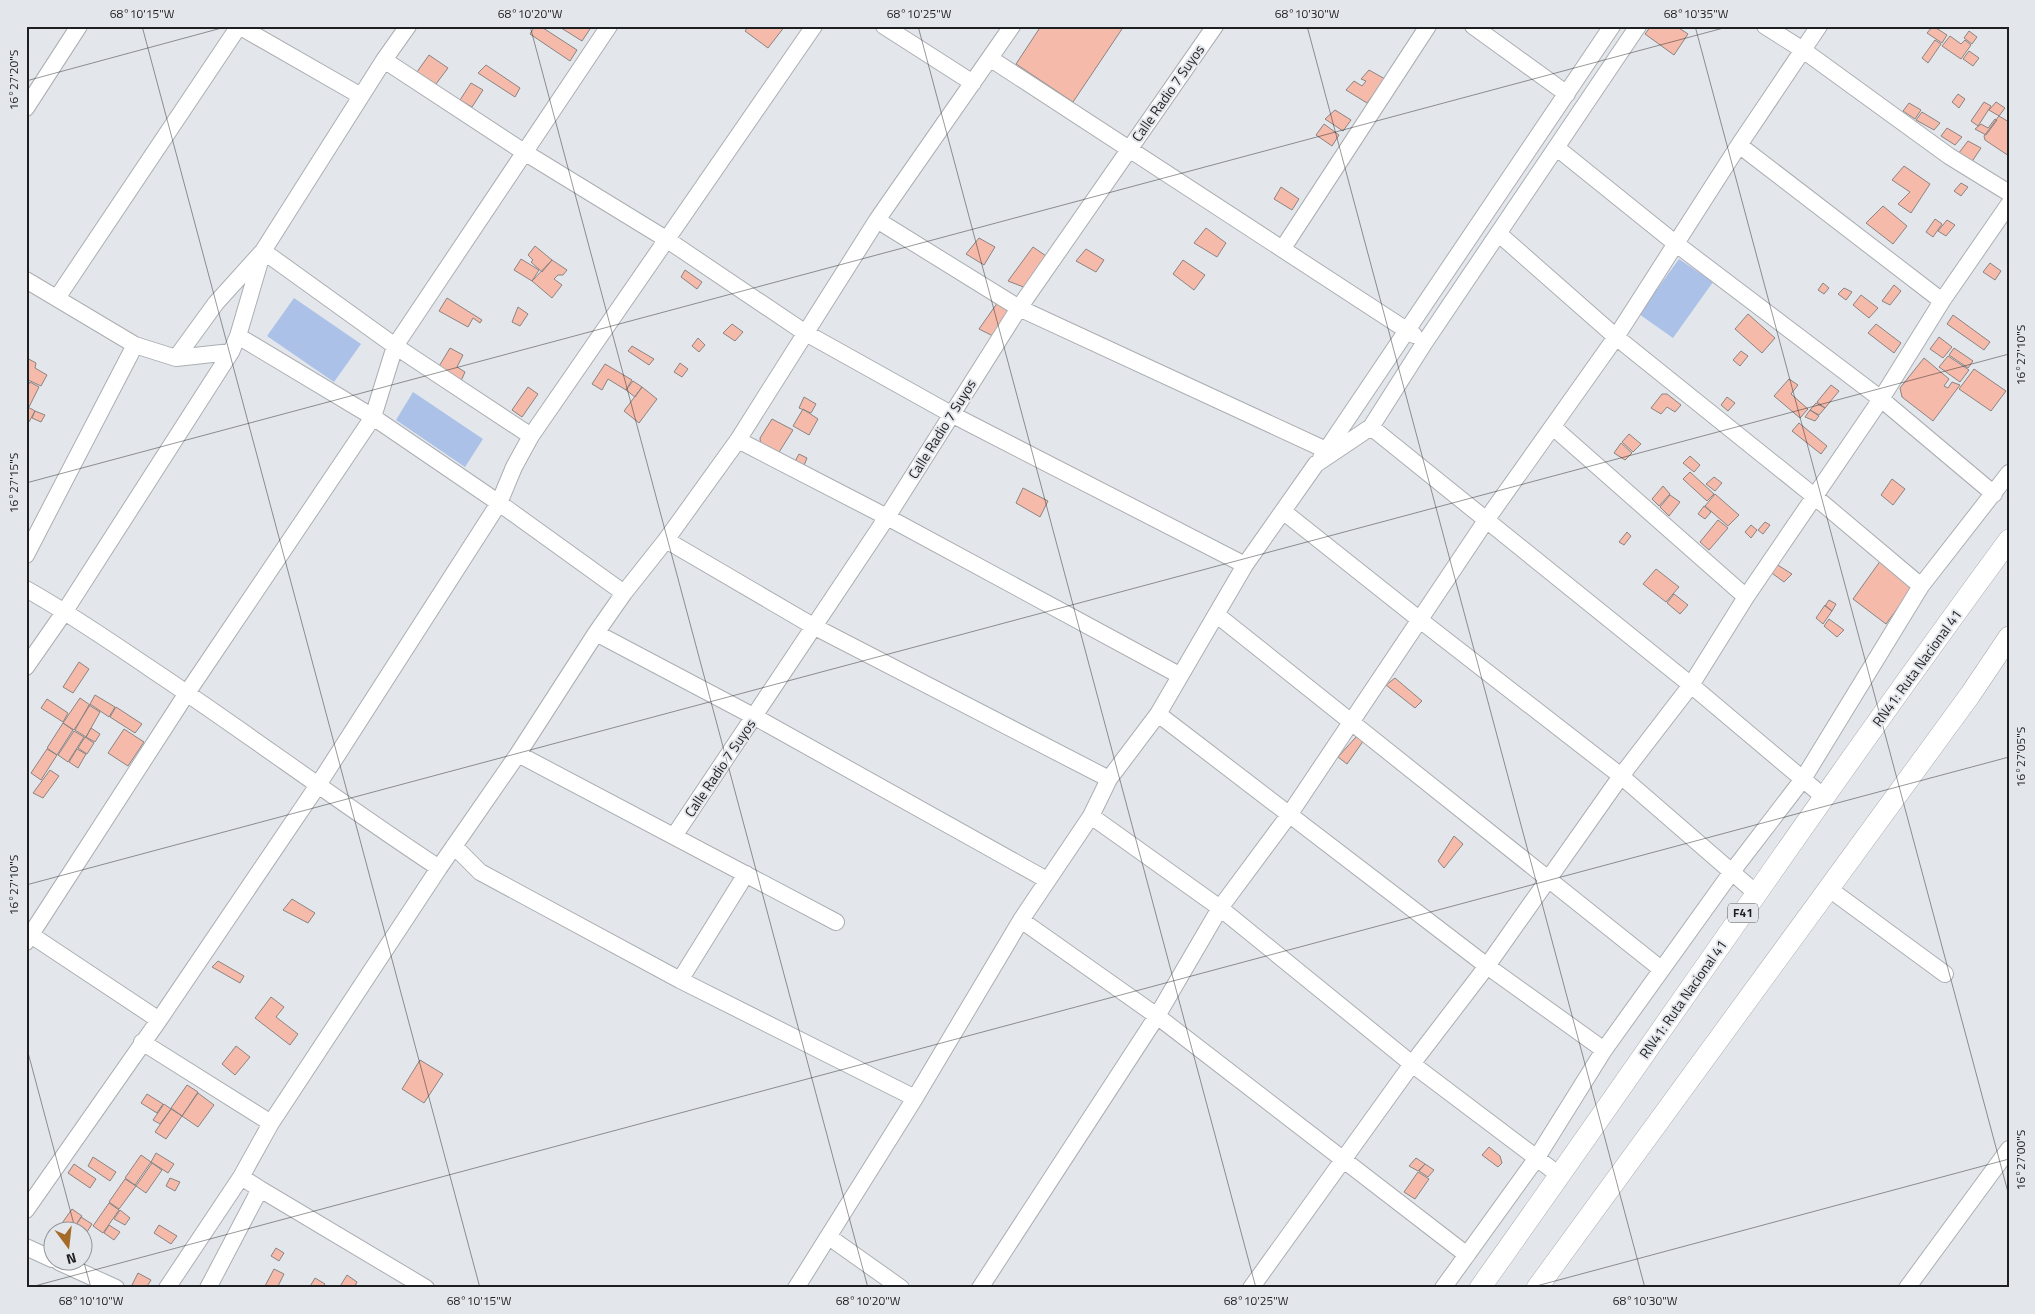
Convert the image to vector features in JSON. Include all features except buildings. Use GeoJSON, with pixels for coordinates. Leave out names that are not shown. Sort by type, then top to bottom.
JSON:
{"type":"FeatureCollection","features":[{"type":"Feature","properties":{"kind":"main road","name":"RN41: Ruta Nacional 41"},"geometry":{"type":"LineString","coordinates":[[1480,1288],[1674,1014],[1756,893],[2009,540]]}},
{"type":"Feature","properties":{"kind":"main road"},"geometry":{"type":"LineString","coordinates":[[1537,1288],[1970,695],[2009,637]]}},
{"type":"Feature","properties":{"kind":"street"},"geometry":{"type":"LineString","coordinates":[[26,108],[79,26]]}},
{"type":"Feature","properties":{"kind":"street"},"geometry":{"type":"LineString","coordinates":[[57,298],[239,26],[361,96]]}},
{"type":"Feature","properties":{"kind":"street"},"geometry":{"type":"LineString","coordinates":[[176,358],[216,303],[263,251],[384,60],[408,26]]}},
{"type":"Feature","properties":{"kind":"street"},"geometry":{"type":"LineString","coordinates":[[159,1020],[29,939],[187,693],[373,417],[395,346],[609,26]]}},
{"type":"Feature","properties":{"kind":"street"},"geometry":{"type":"LineString","coordinates":[[26,1210],[159,1020],[318,785],[499,503],[514,467],[531,436],[814,26]]}},
{"type":"Feature","properties":{"kind":"street"},"geometry":{"type":"LineString","coordinates":[[884,26],[973,83]]}},
{"type":"Feature","properties":{"kind":"street"},"geometry":{"type":"LineString","coordinates":[[167,1288],[241,1177],[270,1123],[439,868],[518,754],[596,633],[738,440],[876,220],[991,59],[1012,26]]}},
{"type":"Feature","properties":{"kind":"street","name":"Calle Radio 7 Suyos"},"geometry":{"type":"LineString","coordinates":[[674,836],[887,517],[1019,308],[1215,26]]}},
{"type":"Feature","properties":{"kind":"street"},"geometry":{"type":"LineString","coordinates":[[1283,248],[1428,26]]}},
{"type":"Feature","properties":{"kind":"street"},"geometry":{"type":"LineString","coordinates":[[1473,26],[1567,94]]}},
{"type":"Feature","properties":{"kind":"street"},"geometry":{"type":"LineString","coordinates":[[796,1288],[915,1098],[1021,920],[1090,816],[1109,779],[1158,714],[1179,675],[1217,615],[1245,565],[1284,512],[1612,26]]}},
{"type":"Feature","properties":{"kind":"street"},"geometry":{"type":"LineString","coordinates":[[1316,464],[1371,427],[1425,342],[1558,148],[1638,26]]}},
{"type":"Feature","properties":{"kind":"street"},"geometry":{"type":"LineString","coordinates":[[1765,26],[1802,50],[1949,156],[2009,193]]}},
{"type":"Feature","properties":{"kind":"street"},"geometry":{"type":"LineString","coordinates":[[980,1288],[1157,1016],[1220,908],[1289,814],[1487,519],[1616,337],[1675,243],[1819,26]]}},
{"type":"Feature","properties":{"kind":"street"},"geometry":{"type":"LineString","coordinates":[[991,59],[1425,342]]}},
{"type":"Feature","properties":{"kind":"street"},"geometry":{"type":"LineString","coordinates":[[384,60],[524,152],[666,239],[804,332],[951,414],[1245,565]]}},
{"type":"Feature","properties":{"kind":"street"},"geometry":{"type":"LineString","coordinates":[[1583,69],[1601,81]]}},
{"type":"Feature","properties":{"kind":"street"},"geometry":{"type":"LineString","coordinates":[[1739,145],[1942,301]]}},
{"type":"Feature","properties":{"kind":"street"},"geometry":{"type":"LineString","coordinates":[[1558,148],[1675,243],[1882,399],[1994,494]]}},
{"type":"Feature","properties":{"kind":"street"},"geometry":{"type":"LineString","coordinates":[[1251,1288],[1412,1064],[1487,966],[1621,776],[1690,685],[1746,596],[1882,399],[1942,301],[2009,204]]}},
{"type":"Feature","properties":{"kind":"street"},"geometry":{"type":"LineString","coordinates":[[876,220],[1019,308],[1326,450]]}},
{"type":"Feature","properties":{"kind":"street"},"geometry":{"type":"LineString","coordinates":[[1499,234],[1616,337],[1814,496],[1922,586]]}},
{"type":"Feature","properties":{"kind":"street"},"geometry":{"type":"LineString","coordinates":[[26,667],[65,611],[231,352],[238,336],[263,251]]}},
{"type":"Feature","properties":{"kind":"street"},"geometry":{"type":"LineString","coordinates":[[263,251],[395,346],[531,436]]}},
{"type":"Feature","properties":{"kind":"street"},"geometry":{"type":"LineString","coordinates":[[26,280],[136,345],[176,358],[231,352]]}},
{"type":"Feature","properties":{"kind":"street"},"geometry":{"type":"LineString","coordinates":[[238,336],[373,417],[499,503],[624,593]]}},
{"type":"Feature","properties":{"kind":"street"},"geometry":{"type":"LineString","coordinates":[[26,555],[136,345]]}},
{"type":"Feature","properties":{"kind":"street"},"geometry":{"type":"LineString","coordinates":[[1371,427],[1487,519],[1824,797]]}},
{"type":"Feature","properties":{"kind":"street"},"geometry":{"type":"LineString","coordinates":[[1552,427],[1746,596]]}},
{"type":"Feature","properties":{"kind":"street"},"geometry":{"type":"LineString","coordinates":[[738,440],[887,517],[1179,675]]}},
{"type":"Feature","properties":{"kind":"street"},"geometry":{"type":"LineString","coordinates":[[1443,1288],[1536,1159],[1604,1050],[1731,873],[1803,779],[1922,586],[2009,473]]}},
{"type":"Feature","properties":{"kind":"street"},"geometry":{"type":"LineString","coordinates":[[1284,512],[1621,776],[1756,893]]}},
{"type":"Feature","properties":{"kind":"street"},"geometry":{"type":"LineString","coordinates":[[666,540],[813,626],[1109,779]]}},
{"type":"Feature","properties":{"kind":"street"},"geometry":{"type":"LineString","coordinates":[[26,589],[65,611],[187,693],[380,829],[439,868]]}},
{"type":"Feature","properties":{"kind":"street"},"geometry":{"type":"LineString","coordinates":[[1217,615],[1662,969]]}},
{"type":"Feature","properties":{"kind":"street"},"geometry":{"type":"LineString","coordinates":[[596,633],[755,717],[1047,880]]}},
{"type":"Feature","properties":{"kind":"street"},"geometry":{"type":"LineString","coordinates":[[1158,714],[1487,966],[1604,1050]]}},
{"type":"Feature","properties":{"kind":"street"},"geometry":{"type":"LineString","coordinates":[[518,754],[836,922]]}},
{"type":"Feature","properties":{"kind":"street"},"geometry":{"type":"LineString","coordinates":[[1090,816],[1220,908],[1412,1064],[1559,1175]]}},
{"type":"Feature","properties":{"kind":"street"},"geometry":{"type":"LineString","coordinates":[[454,846],[480,872],[680,980],[915,1098]]}},
{"type":"Feature","properties":{"kind":"street"},"geometry":{"type":"LineString","coordinates":[[680,980],[746,874]]}},
{"type":"Feature","properties":{"kind":"street"},"geometry":{"type":"LineString","coordinates":[[1828,888],[1945,974]]}},
{"type":"Feature","properties":{"kind":"street"},"geometry":{"type":"LineString","coordinates":[[1021,920],[1157,1016],[1342,1160],[1467,1254]]}},
{"type":"Feature","properties":{"kind":"street"},"geometry":{"type":"LineString","coordinates":[[142,1042],[270,1123]]}},
{"type":"Feature","properties":{"kind":"street"},"geometry":{"type":"LineString","coordinates":[[1907,1288],[2009,1149]]}},
{"type":"Feature","properties":{"kind":"street"},"geometry":{"type":"LineString","coordinates":[[241,1177],[426,1288]]}},
{"type":"Feature","properties":{"kind":"street"},"geometry":{"type":"LineString","coordinates":[[208,1288],[260,1189]]}},
{"type":"Feature","properties":{"kind":"street"},"geometry":{"type":"LineString","coordinates":[[829,1237],[901,1288]]}},
{"type":"Feature","properties":{"kind":"street"},"geometry":{"type":"LineString","coordinates":[[26,1247],[42,1254]]}},
{"type":"Feature","properties":{"kind":"street"},"geometry":{"type":"LineString","coordinates":[[81,1272],[116,1288]]}},
{"type":"Feature","properties":{"kind":"shaded area"},"geometry":{"type":"Polygon","coordinates":[[[1679,259],[1713,282],[1673,338],[1639,314],[1679,259]]]}},
{"type":"Feature","properties":{"kind":"shaded area"},"geometry":{"type":"Polygon","coordinates":[[[294,298],[361,344],[334,382],[267,336],[294,298]]]}},
{"type":"Feature","properties":{"kind":"shaded area"},"geometry":{"type":"Polygon","coordinates":[[[413,392],[483,439],[465,467],[396,420],[413,392]]]}}]}
